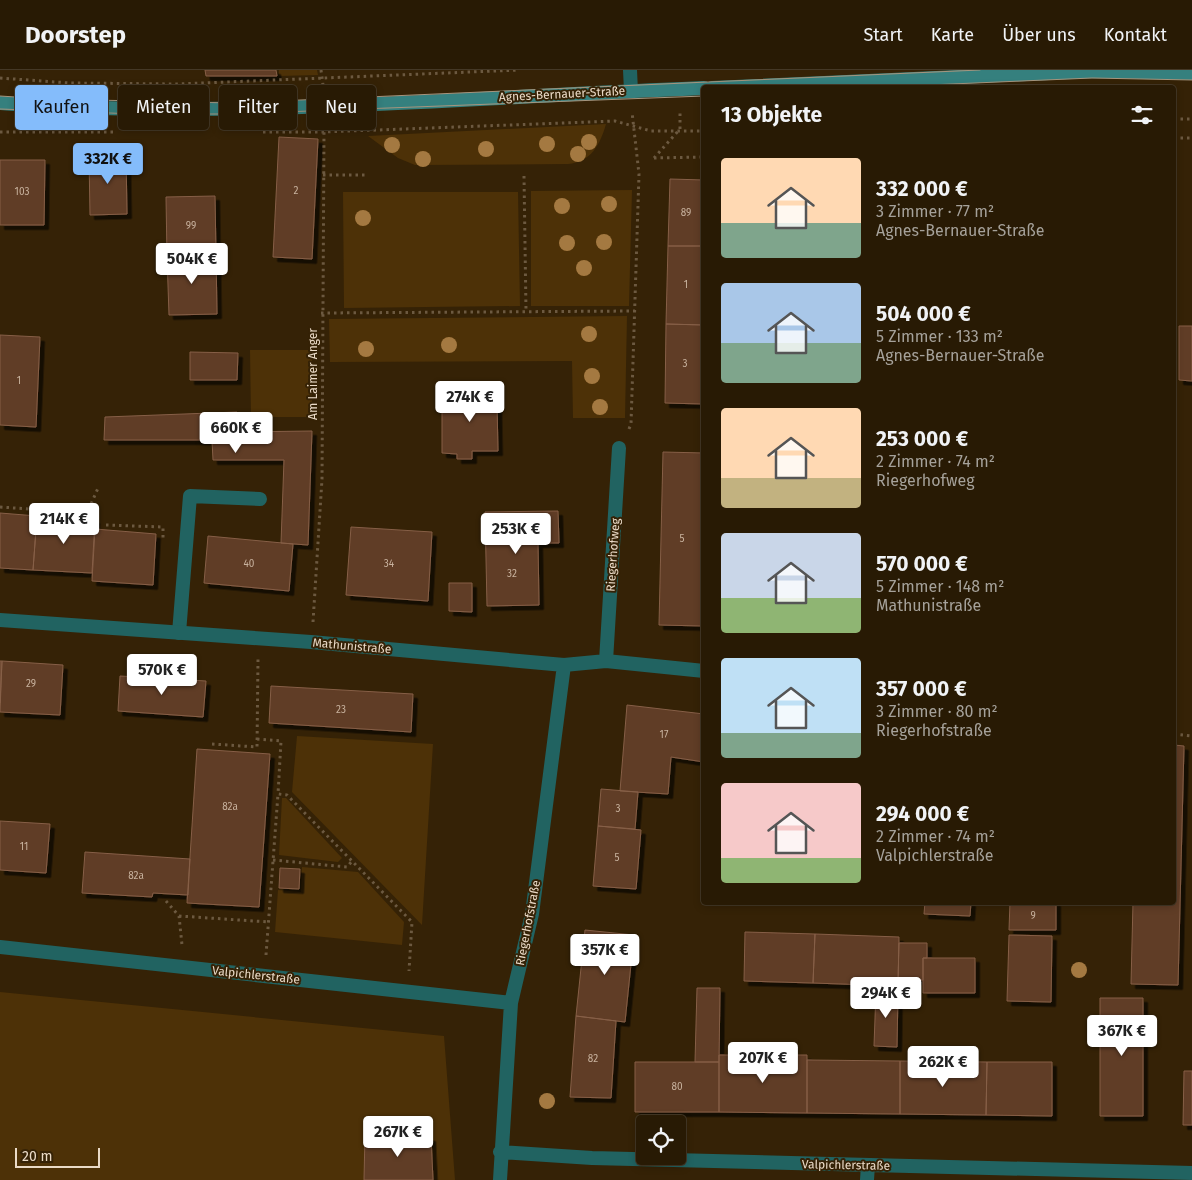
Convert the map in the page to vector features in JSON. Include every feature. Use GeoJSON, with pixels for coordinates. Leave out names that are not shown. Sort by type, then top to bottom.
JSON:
{"type":"FeatureCollection","features":[{"type":"Feature","properties":{"kind":"main road"},"geometry":{"type":"LineString","coordinates":[[779,85],[1093,71],[1192,73]]}},
{"type":"Feature","properties":{"kind":"main road","name":"Agnes-Bernauer-Straße"},"geometry":{"type":"LineString","coordinates":[[376,103],[701,88]]}},
{"type":"Feature","properties":{"kind":"main road","name":"Agnes-Bernauer-Straße"},"geometry":{"type":"LineString","coordinates":[[0,103],[138,109],[230,109],[307,106]]}},
{"type":"Feature","properties":{"kind":"street"},"geometry":{"type":"LineString","coordinates":[[630,70],[631,91]]}},
{"type":"Feature","properties":{"kind":"street","name":"Riegerhofweg"},"geometry":{"type":"LineString","coordinates":[[606,661],[619,448]]}},
{"type":"Feature","properties":{"kind":"street"},"geometry":{"type":"LineString","coordinates":[[180,633],[190,496],[260,499]]}},
{"type":"Feature","properties":{"kind":"street","name":"Mathunistraße"},"geometry":{"type":"LineString","coordinates":[[0,620],[311,642],[564,666],[606,661],[701,671]]}},
{"type":"Feature","properties":{"kind":"street","name":"Riegerhofstraße"},"geometry":{"type":"LineString","coordinates":[[500,1180],[500,1152],[511,1003],[532,914],[564,666]]}},
{"type":"Feature","properties":{"kind":"street","name":"Valpichlerstraße"},"geometry":{"type":"LineString","coordinates":[[0,946],[511,1003]]}},
{"type":"Feature","properties":{"kind":"street","name":"Valpichlerstraße"},"geometry":{"type":"LineString","coordinates":[[500,1152],[592,1158],[868,1165],[1162,1176],[1192,1173]]}},
{"type":"Feature","properties":{"kind":"street"},"geometry":{"type":"LineString","coordinates":[[867,1180],[868,1165]]}},
{"type":"Feature","properties":{"kind":"path"},"geometry":{"type":"LineString","coordinates":[[0,78],[70,83],[178,84],[519,70]]}},
{"type":"Feature","properties":{"kind":"path"},"geometry":{"type":"LineString","coordinates":[[679,89],[680,129],[654,158],[701,157]]}},
{"type":"Feature","properties":{"kind":"path"},"geometry":{"type":"LineString","coordinates":[[619,448],[631,424],[635,311],[639,174],[632,126],[631,91]]}},
{"type":"Feature","properties":{"kind":"path"},"geometry":{"type":"LineString","coordinates":[[1176,118],[1192,119]]}},
{"type":"Feature","properties":{"kind":"path"},"geometry":{"type":"LineString","coordinates":[[324,132],[615,121],[650,130],[701,130]]}},
{"type":"Feature","properties":{"kind":"path","name":"Am Laimer Anger"},"geometry":{"type":"LineString","coordinates":[[311,642],[322,479],[321,313],[324,132]]}},
{"type":"Feature","properties":{"kind":"path"},"geometry":{"type":"LineString","coordinates":[[1176,138],[1192,138]]}},
{"type":"Feature","properties":{"kind":"path"},"geometry":{"type":"LineString","coordinates":[[323,175],[366,175]]}},
{"type":"Feature","properties":{"kind":"path"},"geometry":{"type":"LineString","coordinates":[[524,176],[526,311]]}},
{"type":"Feature","properties":{"kind":"path"},"geometry":{"type":"LineString","coordinates":[[321,313],[635,311]]}},
{"type":"Feature","properties":{"kind":"path"},"geometry":{"type":"LineString","coordinates":[[0,507],[88,513],[99,486]]}},
{"type":"Feature","properties":{"kind":"path"},"geometry":{"type":"LineString","coordinates":[[106,525],[163,528],[162,546]]}},
{"type":"Feature","properties":{"kind":"path"},"geometry":{"type":"LineString","coordinates":[[212,744],[257,747],[260,638]]}},
{"type":"Feature","properties":{"kind":"path"},"geometry":{"type":"LineString","coordinates":[[1176,734],[1192,736]]}},
{"type":"Feature","properties":{"kind":"path"},"geometry":{"type":"LineString","coordinates":[[257,739],[281,741],[264,976]]}},
{"type":"Feature","properties":{"kind":"path"},"geometry":{"type":"LineString","coordinates":[[278,794],[287,795],[412,922],[407,991]]}},
{"type":"Feature","properties":{"kind":"path"},"geometry":{"type":"LineString","coordinates":[[273,860],[347,866],[352,861]]}},
{"type":"Feature","properties":{"kind":"path"},"geometry":{"type":"LineString","coordinates":[[166,901],[180,916],[185,967]]}},
{"type":"Feature","properties":{"kind":"path"},"geometry":{"type":"LineString","coordinates":[[180,916],[269,922]]}},
{"type":"Feature","properties":{"kind":"shaded area"},"geometry":{"type":"Polygon","coordinates":[[[279,70],[317,70],[318,75],[279,76],[279,70]]]}},
{"type":"Feature","properties":{"kind":"shaded area"},"geometry":{"type":"Polygon","coordinates":[[[606,124],[601,139],[589,156],[576,163],[568,164],[415,165],[398,158],[368,136],[606,124]]]}},
{"type":"Feature","properties":{"kind":"shaded area"},"geometry":{"type":"Polygon","coordinates":[[[632,190],[629,306],[531,306],[531,191],[632,190]]]}},
{"type":"Feature","properties":{"kind":"shaded area"},"geometry":{"type":"Polygon","coordinates":[[[343,192],[518,192],[520,306],[344,308],[343,192]]]}},
{"type":"Feature","properties":{"kind":"shaded area"},"geometry":{"type":"Polygon","coordinates":[[[627,316],[625,418],[573,418],[572,361],[330,362],[329,319],[627,316]]]}},
{"type":"Feature","properties":{"kind":"shaded area"},"geometry":{"type":"Polygon","coordinates":[[[250,350],[312,350],[312,417],[251,417],[250,350]]]}},
{"type":"Feature","properties":{"kind":"shaded area"},"geometry":{"type":"Polygon","coordinates":[[[297,736],[433,744],[422,925],[292,792],[297,736]]]}},
{"type":"Feature","properties":{"kind":"shaded area"},"geometry":{"type":"Polygon","coordinates":[[[282,798],[286,798],[342,858],[338,862],[279,855],[282,798]]]}},
{"type":"Feature","properties":{"kind":"shaded area"},"geometry":{"type":"Polygon","coordinates":[[[302,867],[358,872],[404,922],[402,945],[275,932],[278,890],[301,892],[302,867]]]}},
{"type":"Feature","properties":{"kind":"shaded area"},"geometry":{"type":"Polygon","coordinates":[[[0,992],[444,1036],[455,1180],[0,1180],[0,992]]]}},
{"type":"Feature","properties":{"kind":"building"},"geometry":{"type":"Polygon","coordinates":[[[205,70],[276,70],[277,76],[206,76],[205,70]]]}},
{"type":"Feature","properties":{"kind":"building"},"geometry":{"type":"Polygon","coordinates":[[[279,137],[318,139],[312,259],[273,257],[279,137]]]}},
{"type":"Feature","properties":{"kind":"building"},"geometry":{"type":"Polygon","coordinates":[[[126,156],[127,214],[90,215],[89,157],[126,156]]]}},
{"type":"Feature","properties":{"kind":"building"},"geometry":{"type":"Polygon","coordinates":[[[0,160],[45,160],[44,225],[0,225],[0,160]]]}},
{"type":"Feature","properties":{"kind":"building"},"geometry":{"type":"Polygon","coordinates":[[[670,179],[701,180],[701,246],[668,246],[670,179]]]}},
{"type":"Feature","properties":{"kind":"building"},"geometry":{"type":"Polygon","coordinates":[[[215,196],[216,255],[167,256],[166,197],[215,196]]]}},
{"type":"Feature","properties":{"kind":"building"},"geometry":{"type":"Polygon","coordinates":[[[668,246],[701,246],[701,325],[666,324],[668,246]]]}},
{"type":"Feature","properties":{"kind":"building"},"geometry":{"type":"Polygon","coordinates":[[[216,255],[217,314],[169,315],[167,256],[216,255]]]}},
{"type":"Feature","properties":{"kind":"building"},"geometry":{"type":"Polygon","coordinates":[[[666,324],[701,325],[701,404],[665,403],[666,324]]]}},
{"type":"Feature","properties":{"kind":"building"},"geometry":{"type":"Polygon","coordinates":[[[1179,326],[1192,326],[1192,381],[1179,380],[1179,326]]]}},
{"type":"Feature","properties":{"kind":"building"},"geometry":{"type":"Polygon","coordinates":[[[0,335],[40,337],[36,427],[0,425],[0,335]]]}},
{"type":"Feature","properties":{"kind":"building"},"geometry":{"type":"Polygon","coordinates":[[[190,352],[238,353],[237,380],[190,380],[190,352]]]}},
{"type":"Feature","properties":{"kind":"building"},"geometry":{"type":"Polygon","coordinates":[[[488,388],[496,390],[499,396],[497,404],[498,451],[472,451],[472,459],[457,459],[457,454],[442,453],[442,394],[479,394],[488,388]]]}},
{"type":"Feature","properties":{"kind":"building"},"geometry":{"type":"Polygon","coordinates":[[[237,412],[237,432],[312,431],[308,545],[281,543],[284,460],[213,460],[212,440],[104,440],[105,417],[237,412]]]}},
{"type":"Feature","properties":{"kind":"building"},"geometry":{"type":"Polygon","coordinates":[[[663,452],[701,453],[701,626],[659,625],[663,452]]]}},
{"type":"Feature","properties":{"kind":"building"},"geometry":{"type":"Polygon","coordinates":[[[558,511],[559,543],[538,543],[539,605],[487,606],[485,512],[558,511]]]}},
{"type":"Feature","properties":{"kind":"building"},"geometry":{"type":"Polygon","coordinates":[[[0,513],[37,516],[33,570],[0,568],[0,513]]]}},
{"type":"Feature","properties":{"kind":"building"},"geometry":{"type":"Polygon","coordinates":[[[37,516],[95,519],[92,573],[33,570],[37,516]]]}},
{"type":"Feature","properties":{"kind":"building"},"geometry":{"type":"Polygon","coordinates":[[[351,527],[432,532],[428,601],[346,595],[351,527]]]}},
{"type":"Feature","properties":{"kind":"building"},"geometry":{"type":"Polygon","coordinates":[[[95,529],[156,534],[153,585],[92,581],[95,529]]]}},
{"type":"Feature","properties":{"kind":"building"},"geometry":{"type":"Polygon","coordinates":[[[208,536],[293,544],[289,591],[204,583],[208,536]]]}},
{"type":"Feature","properties":{"kind":"building"},"geometry":{"type":"Polygon","coordinates":[[[449,583],[472,583],[472,612],[449,611],[449,583]]]}},
{"type":"Feature","properties":{"kind":"building"},"geometry":{"type":"Polygon","coordinates":[[[0,661],[2,661],[0,703],[0,661]]]}},
{"type":"Feature","properties":{"kind":"building"},"geometry":{"type":"Polygon","coordinates":[[[2,661],[63,665],[60,715],[0,712],[2,661]]]}},
{"type":"Feature","properties":{"kind":"building"},"geometry":{"type":"Polygon","coordinates":[[[120,676],[206,681],[203,717],[118,711],[120,676]]]}},
{"type":"Feature","properties":{"kind":"building"},"geometry":{"type":"Polygon","coordinates":[[[271,686],[413,694],[411,732],[269,723],[271,686]]]}},
{"type":"Feature","properties":{"kind":"building"},"geometry":{"type":"Polygon","coordinates":[[[627,705],[701,714],[701,762],[671,757],[668,794],[620,791],[627,705]]]}},
{"type":"Feature","properties":{"kind":"building"},"geometry":{"type":"Polygon","coordinates":[[[1176,745],[1184,746],[1178,985],[1131,984],[1133,905],[1176,905],[1176,745]]]}},
{"type":"Feature","properties":{"kind":"building"},"geometry":{"type":"Polygon","coordinates":[[[197,749],[270,754],[259,907],[187,903],[197,749]]]}},
{"type":"Feature","properties":{"kind":"building"},"geometry":{"type":"Polygon","coordinates":[[[601,789],[638,792],[635,829],[598,826],[601,789]]]}},
{"type":"Feature","properties":{"kind":"building"},"geometry":{"type":"Polygon","coordinates":[[[0,821],[50,824],[46,873],[0,870],[0,821]]]}},
{"type":"Feature","properties":{"kind":"building"},"geometry":{"type":"Polygon","coordinates":[[[598,826],[641,830],[636,889],[593,886],[598,826]]]}},
{"type":"Feature","properties":{"kind":"building"},"geometry":{"type":"Polygon","coordinates":[[[85,852],[190,859],[188,895],[153,893],[152,897],[82,893],[85,852]]]}},
{"type":"Feature","properties":{"kind":"building"},"geometry":{"type":"Polygon","coordinates":[[[280,868],[300,869],[299,889],[279,888],[280,868]]]}},
{"type":"Feature","properties":{"kind":"building"},"geometry":{"type":"Polygon","coordinates":[[[925,905],[971,905],[970,916],[924,914],[925,905]]]}},
{"type":"Feature","properties":{"kind":"building"},"geometry":{"type":"Polygon","coordinates":[[[1010,905],[1056,905],[1056,930],[1009,930],[1010,905]]]}},
{"type":"Feature","properties":{"kind":"building"},"geometry":{"type":"Polygon","coordinates":[[[585,930],[634,935],[625,1022],[576,1016],[585,930]]]}},
{"type":"Feature","properties":{"kind":"building"},"geometry":{"type":"Polygon","coordinates":[[[745,932],[815,934],[813,983],[744,981],[745,932]]]}},
{"type":"Feature","properties":{"kind":"building"},"geometry":{"type":"Polygon","coordinates":[[[815,934],[899,937],[898,986],[813,983],[815,934]]]}},
{"type":"Feature","properties":{"kind":"building"},"geometry":{"type":"Polygon","coordinates":[[[1009,935],[1052,936],[1051,1002],[1007,1001],[1009,935]]]}},
{"type":"Feature","properties":{"kind":"building"},"geometry":{"type":"Polygon","coordinates":[[[899,943],[927,943],[927,958],[923,958],[923,980],[898,980],[899,943]]]}},
{"type":"Feature","properties":{"kind":"building"},"geometry":{"type":"Polygon","coordinates":[[[923,958],[975,958],[975,993],[923,993],[923,958]]]}},
{"type":"Feature","properties":{"kind":"building"},"geometry":{"type":"Polygon","coordinates":[[[697,988],[720,988],[719,1062],[695,1062],[697,988]]]}},
{"type":"Feature","properties":{"kind":"building"},"geometry":{"type":"Polygon","coordinates":[[[876,991],[898,991],[897,1047],[874,1046],[876,991]]]}},
{"type":"Feature","properties":{"kind":"building"},"geometry":{"type":"Polygon","coordinates":[[[1100,998],[1143,998],[1143,1116],[1100,1116],[1100,998]]]}},
{"type":"Feature","properties":{"kind":"building"},"geometry":{"type":"Polygon","coordinates":[[[576,1016],[616,1021],[611,1098],[570,1097],[576,1016]]]}},
{"type":"Feature","properties":{"kind":"building"},"geometry":{"type":"Polygon","coordinates":[[[719,1055],[807,1055],[807,1113],[719,1112],[719,1055]]]}},
{"type":"Feature","properties":{"kind":"building"},"geometry":{"type":"Polygon","coordinates":[[[807,1060],[900,1061],[900,1114],[807,1113],[807,1060]]]}},
{"type":"Feature","properties":{"kind":"building"},"geometry":{"type":"Polygon","coordinates":[[[900,1061],[987,1062],[986,1115],[900,1114],[900,1061]]]}},
{"type":"Feature","properties":{"kind":"building"},"geometry":{"type":"Polygon","coordinates":[[[635,1062],[719,1062],[719,1112],[635,1112],[635,1062]]]}},
{"type":"Feature","properties":{"kind":"building"},"geometry":{"type":"Polygon","coordinates":[[[987,1062],[1052,1062],[1052,1116],[986,1115],[987,1062]]]}},
{"type":"Feature","properties":{"kind":"building"},"geometry":{"type":"Polygon","coordinates":[[[1184,1071],[1192,1071],[1192,1125],[1183,1125],[1184,1071]]]}},
{"type":"Feature","properties":{"kind":"building"},"geometry":{"type":"Polygon","coordinates":[[[365,1135],[431,1137],[433,1180],[364,1180],[365,1135]]]}},
{"type":"Feature","properties":{"kind":"tram line"},"geometry":{"type":"LineString","coordinates":[[0,96],[47,99],[232,103],[980,70]]}},
{"type":"Feature","properties":{"kind":"tram line"},"geometry":{"type":"LineString","coordinates":[[928,85],[1092,78],[1192,80]]}},
{"type":"Feature","properties":{"kind":"tram line"},"geometry":{"type":"LineString","coordinates":[[0,109],[137,114],[230,114],[701,96]]}}]}
